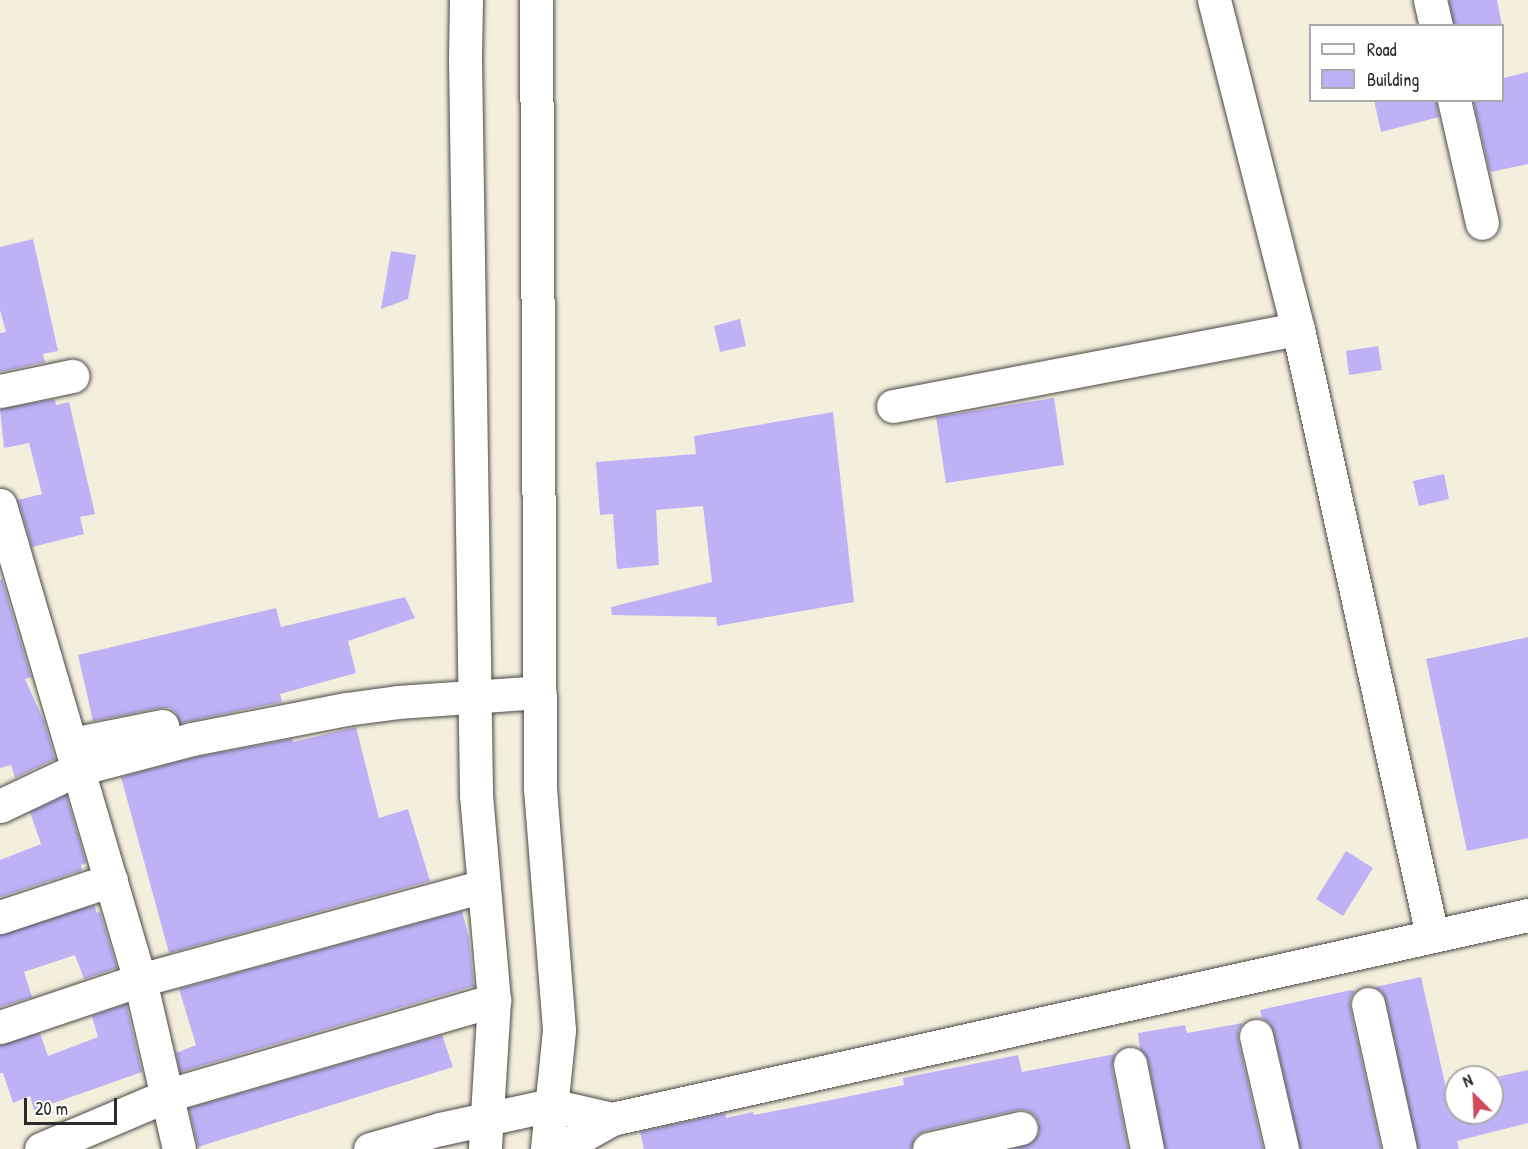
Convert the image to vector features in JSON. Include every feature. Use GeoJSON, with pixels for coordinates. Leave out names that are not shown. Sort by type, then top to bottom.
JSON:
{"type":"FeatureCollection","features":[{"type":"Feature","properties":{"kind":"street"},"geometry":{"type":"LineString","coordinates":[[466,0],[476,795],[494,1000],[489,1117],[485,1149]]}},
{"type":"Feature","properties":{"kind":"street"},"geometry":{"type":"LineString","coordinates":[[536,0],[540,788],[559,1030],[547,1149]]}},
{"type":"Feature","properties":{"kind":"street"},"geometry":{"type":"LineString","coordinates":[[1214,0],[1298,329],[1432,935]]}},
{"type":"Feature","properties":{"kind":"street"},"geometry":{"type":"LineString","coordinates":[[1430,0],[1436,24]]}},
{"type":"Feature","properties":{"kind":"street"},"geometry":{"type":"LineString","coordinates":[[1454,102],[1482,223]]}},
{"type":"Feature","properties":{"kind":"street"},"geometry":{"type":"LineString","coordinates":[[893,406],[1298,329]]}},
{"type":"Feature","properties":{"kind":"street"},"geometry":{"type":"LineString","coordinates":[[0,391],[72,376]]}},
{"type":"Feature","properties":{"kind":"street"},"geometry":{"type":"LineString","coordinates":[[0,505],[13,594],[75,757],[140,980],[179,1149]]}},
{"type":"Feature","properties":{"kind":"street"},"geometry":{"type":"LineString","coordinates":[[0,806],[75,757],[376,682]]}},
{"type":"Feature","properties":{"kind":"street"},"geometry":{"type":"LineString","coordinates":[[75,757],[192,739],[346,709],[398,702],[540,692]]}},
{"type":"Feature","properties":{"kind":"street"},"geometry":{"type":"LineString","coordinates":[[0,917],[111,880]]}},
{"type":"Feature","properties":{"kind":"street"},"geometry":{"type":"LineString","coordinates":[[0,1027],[140,980],[483,886]]}},
{"type":"Feature","properties":{"kind":"street"},"geometry":{"type":"LineString","coordinates":[[559,1149],[612,1119],[1528,915]]}},
{"type":"Feature","properties":{"kind":"street"},"geometry":{"type":"LineString","coordinates":[[41,1149],[168,1095],[494,1000]]}},
{"type":"Feature","properties":{"kind":"street"},"geometry":{"type":"LineString","coordinates":[[1368,1004],[1400,1149]]}},
{"type":"Feature","properties":{"kind":"street"},"geometry":{"type":"LineString","coordinates":[[1256,1036],[1282,1149]]}},
{"type":"Feature","properties":{"kind":"street"},"geometry":{"type":"LineString","coordinates":[[1130,1064],[1147,1149]]}},
{"type":"Feature","properties":{"kind":"street"},"geometry":{"type":"LineString","coordinates":[[370,1149],[401,1138],[551,1105],[612,1119]]}},
{"type":"Feature","properties":{"kind":"street"},"geometry":{"type":"LineString","coordinates":[[929,1149],[1021,1128]]}},
{"type":"Feature","properties":{"kind":"building"},"geometry":{"type":"Polygon","coordinates":[[[1449,0],[1497,0],[1502,24],[1454,24],[1449,0]]]}},
{"type":"Feature","properties":{"kind":"building"},"geometry":{"type":"Polygon","coordinates":[[[1528,72],[1528,164],[1490,172],[1473,102],[1504,102],[1504,78],[1528,72]]]}},
{"type":"Feature","properties":{"kind":"building"},"geometry":{"type":"Polygon","coordinates":[[[1374,102],[1436,102],[1439,117],[1381,132],[1374,102]]]}},
{"type":"Feature","properties":{"kind":"building"},"geometry":{"type":"Polygon","coordinates":[[[33,239],[58,351],[43,354],[45,362],[0,372],[0,333],[6,332],[0,310],[0,247],[33,239]]]}},
{"type":"Feature","properties":{"kind":"building"},"geometry":{"type":"Polygon","coordinates":[[[391,251],[416,255],[408,299],[381,309],[391,251]]]}},
{"type":"Feature","properties":{"kind":"building"},"geometry":{"type":"Polygon","coordinates":[[[740,319],[746,346],[720,352],[714,326],[740,319]]]}},
{"type":"Feature","properties":{"kind":"building"},"geometry":{"type":"Polygon","coordinates":[[[1378,346],[1382,370],[1349,375],[1346,351],[1378,346]]]}},
{"type":"Feature","properties":{"kind":"building"},"geometry":{"type":"Polygon","coordinates":[[[1054,398],[1064,465],[946,483],[936,417],[1054,398]]]}},
{"type":"Feature","properties":{"kind":"building"},"geometry":{"type":"Polygon","coordinates":[[[55,399],[56,405],[69,402],[95,514],[80,517],[84,534],[32,547],[18,500],[42,494],[29,443],[4,448],[0,409],[55,399]]]}},
{"type":"Feature","properties":{"kind":"building"},"geometry":{"type":"Polygon","coordinates":[[[833,412],[854,602],[717,626],[716,617],[612,615],[611,607],[712,582],[703,506],[656,510],[659,565],[617,569],[613,514],[600,515],[596,462],[696,454],[694,436],[833,412]]]}},
{"type":"Feature","properties":{"kind":"building"},"geometry":{"type":"Polygon","coordinates":[[[1444,474],[1449,499],[1419,506],[1413,481],[1444,474]]]}},
{"type":"Feature","properties":{"kind":"building"},"geometry":{"type":"Polygon","coordinates":[[[2,579],[31,677],[25,679],[44,721],[55,759],[15,778],[11,765],[0,768],[0,580],[2,579]]]}},
{"type":"Feature","properties":{"kind":"building"},"geometry":{"type":"Polygon","coordinates":[[[405,597],[415,618],[348,641],[356,673],[280,694],[282,702],[180,723],[176,713],[169,708],[93,721],[78,655],[276,608],[281,627],[405,597]]]}},
{"type":"Feature","properties":{"kind":"building"},"geometry":{"type":"Polygon","coordinates":[[[1528,637],[1528,838],[1467,851],[1426,659],[1528,637]]]}},
{"type":"Feature","properties":{"kind":"building"},"geometry":{"type":"Polygon","coordinates":[[[356,727],[379,818],[408,809],[430,881],[169,953],[121,777],[196,757],[292,739],[293,742],[356,727]]]}},
{"type":"Feature","properties":{"kind":"building"},"geometry":{"type":"Polygon","coordinates":[[[66,795],[86,863],[81,865],[82,870],[0,897],[0,860],[41,844],[30,812],[66,795]]]}},
{"type":"Feature","properties":{"kind":"building"},"geometry":{"type":"Polygon","coordinates":[[[1346,851],[1373,868],[1343,916],[1316,899],[1346,851]]]}},
{"type":"Feature","properties":{"kind":"building"},"geometry":{"type":"Polygon","coordinates":[[[94,905],[97,913],[100,912],[117,968],[84,979],[75,955],[24,972],[32,997],[0,1007],[0,935],[94,905]]]}},
{"type":"Feature","properties":{"kind":"building"},"geometry":{"type":"Polygon","coordinates":[[[462,911],[469,938],[474,986],[180,1072],[176,1053],[196,1045],[179,989],[462,911]]]}},
{"type":"Feature","properties":{"kind":"building"},"geometry":{"type":"Polygon","coordinates":[[[1421,977],[1444,1079],[1444,1125],[1504,1125],[1504,1075],[1528,1070],[1528,1123],[1457,1141],[1459,1149],[1418,1149],[1386,1000],[1382,992],[1375,987],[1421,977]]]}},
{"type":"Feature","properties":{"kind":"building"},"geometry":{"type":"Polygon","coordinates":[[[1355,991],[1350,999],[1350,1008],[1381,1149],[1300,1149],[1274,1032],[1269,1023],[1262,1018],[1260,1010],[1355,991]]]}},
{"type":"Feature","properties":{"kind":"building"},"geometry":{"type":"Polygon","coordinates":[[[126,1004],[142,1072],[34,1110],[30,1096],[13,1103],[3,1073],[0,1073],[0,1045],[40,1033],[48,1056],[98,1037],[92,1016],[126,1004]]]}},
{"type":"Feature","properties":{"kind":"building"},"geometry":{"type":"Polygon","coordinates":[[[1243,1023],[1238,1031],[1238,1040],[1263,1149],[1165,1149],[1148,1060],[1140,1049],[1138,1033],[1185,1025],[1187,1033],[1243,1023]]]}},
{"type":"Feature","properties":{"kind":"building"},"geometry":{"type":"Polygon","coordinates":[[[442,1035],[453,1067],[198,1147],[189,1108],[442,1035]]]}},
{"type":"Feature","properties":{"kind":"building"},"geometry":{"type":"Polygon","coordinates":[[[1115,1054],[1112,1068],[1128,1149],[1013,1149],[1033,1142],[1039,1133],[1039,1123],[1035,1116],[1027,1110],[1017,1110],[925,1131],[916,1136],[911,1149],[644,1149],[640,1132],[725,1113],[726,1118],[753,1112],[754,1115],[816,1103],[904,1085],[903,1078],[1018,1055],[1022,1072],[1115,1054]]]}}]}
